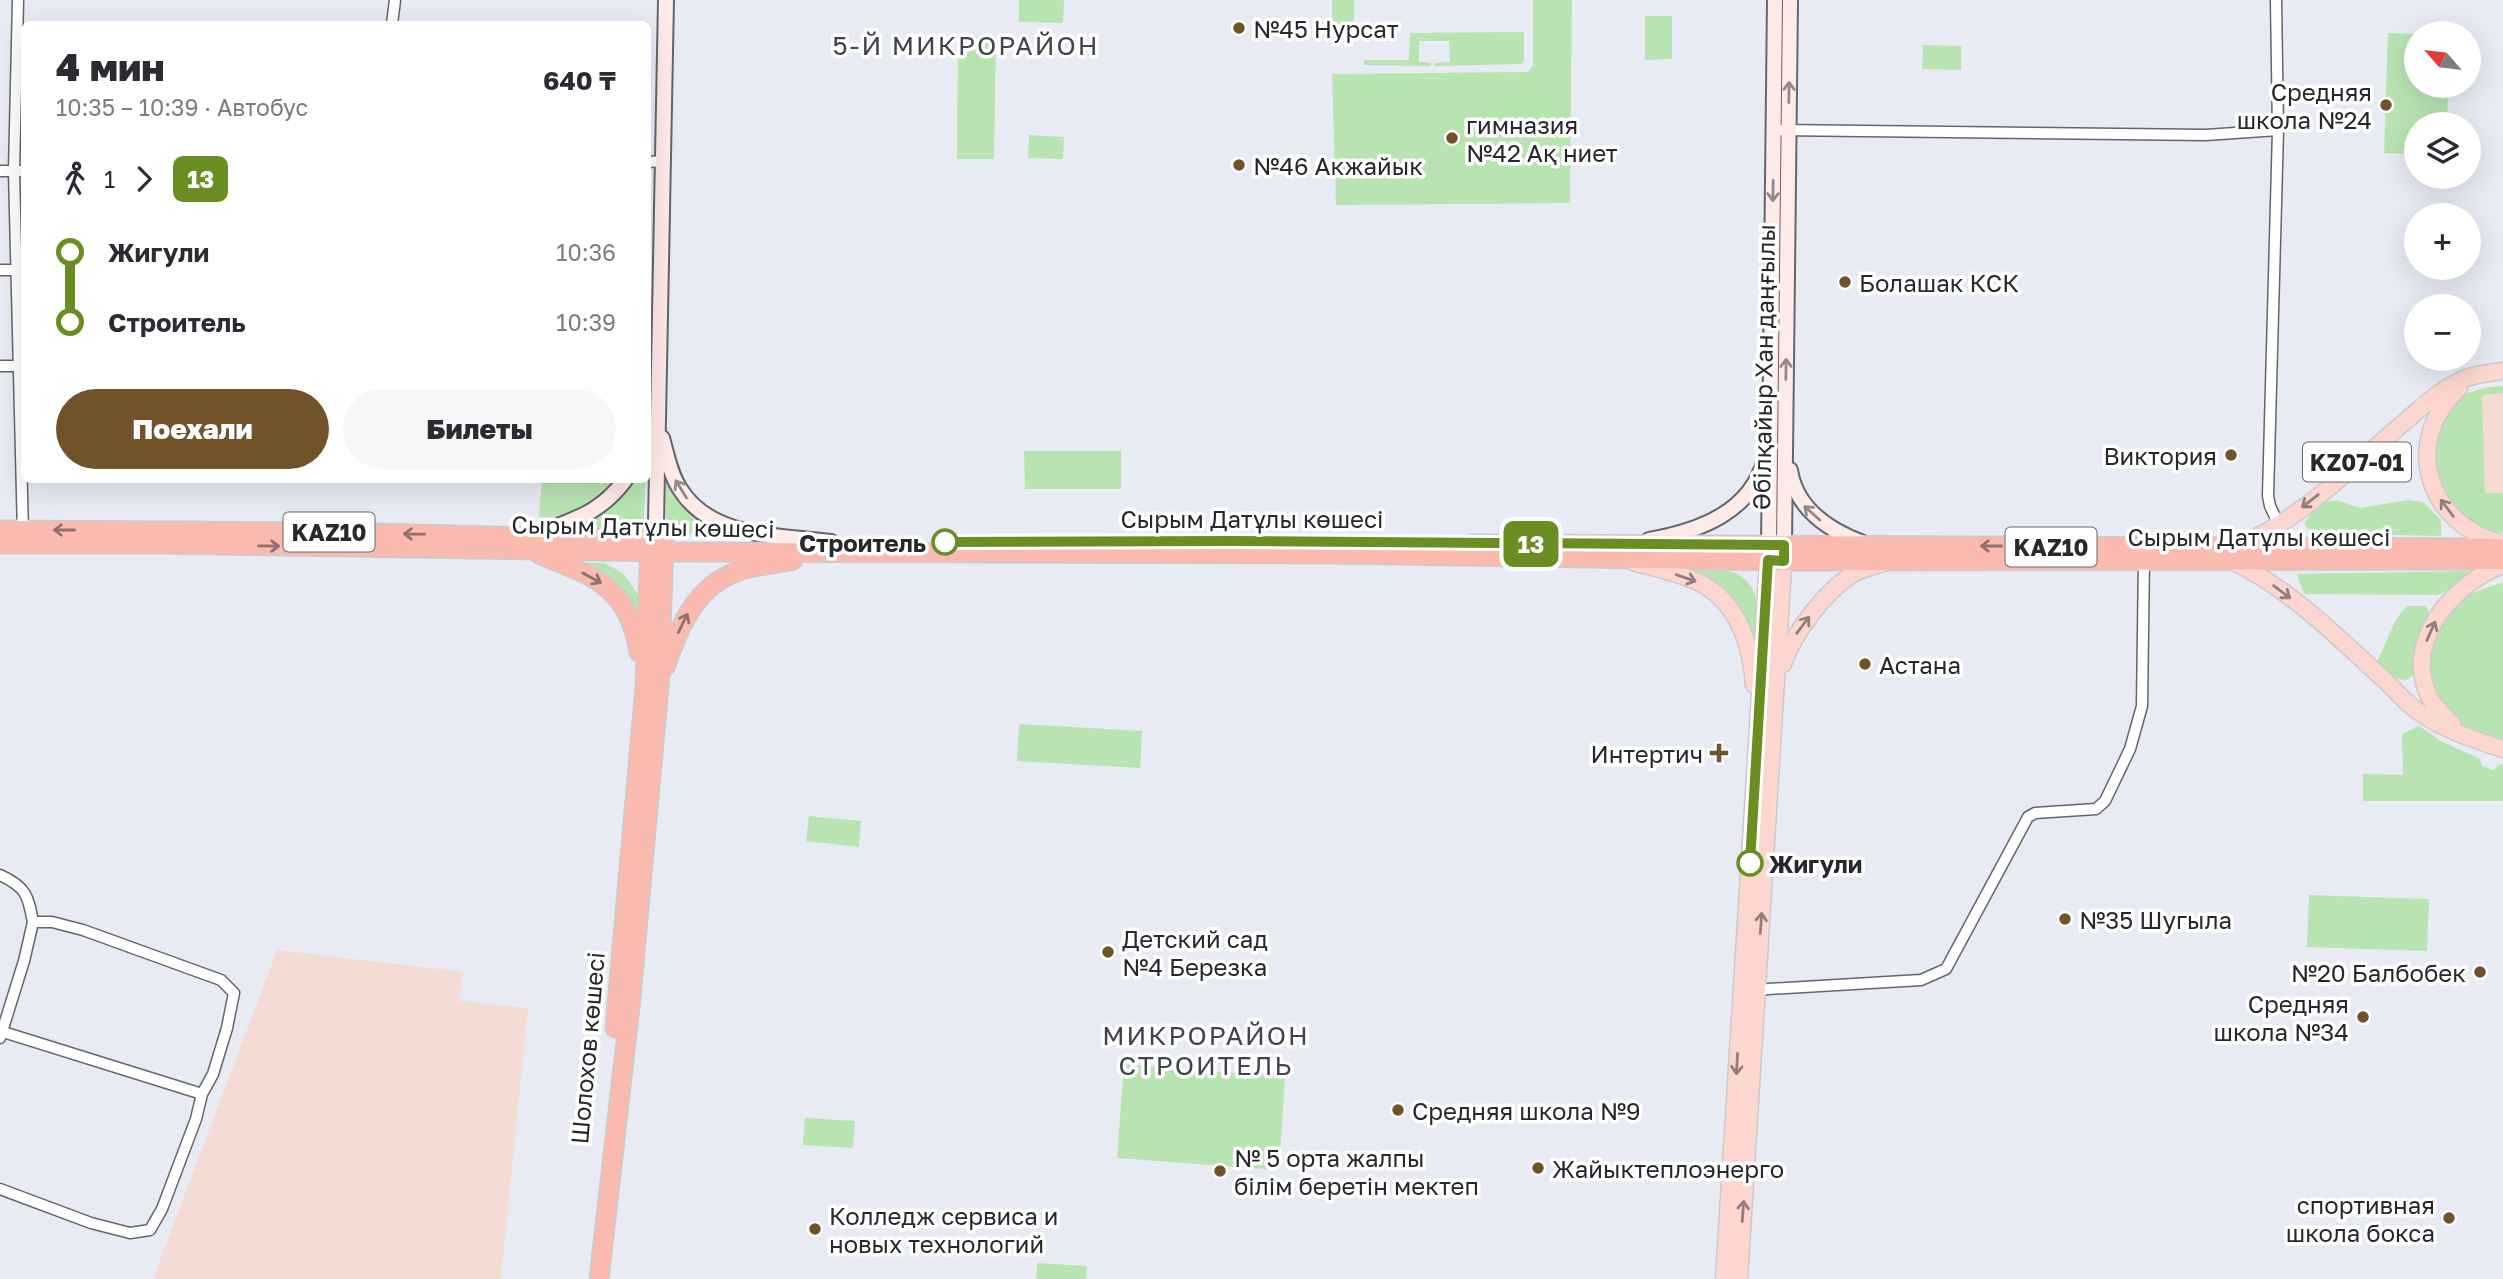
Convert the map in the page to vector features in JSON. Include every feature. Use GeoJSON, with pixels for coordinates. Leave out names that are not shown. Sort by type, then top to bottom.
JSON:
{"type":"FeatureCollection","features":[{"type":"Feature","properties":{"kind":"highway","name":"Сырым Датұлы көшесі"},"geometry":{"type":"LineString","coordinates":[[0,530],[23,537],[161,544],[530,544],[657,541],[831,547],[1334,554],[1620,551],[1776,553],[1888,561],[2011,562],[2144,553]]}},
{"type":"Feature","properties":{"kind":"highway","name":"Сырым Датұлы көшесі"},"geometry":{"type":"LineString","coordinates":[[0,544],[23,537]]}},
{"type":"Feature","properties":{"kind":"highway"},"geometry":{"type":"LineString","coordinates":[[652,687],[657,541]]}},
{"type":"Feature","properties":{"kind":"highway"},"geometry":{"type":"LineString","coordinates":[[530,544],[593,578],[615,594],[625,606],[636,633],[652,687]]}},
{"type":"Feature","properties":{"kind":"highway","name":"Сырым Датұлы көшесі"},"geometry":{"type":"LineString","coordinates":[[1776,553],[1871,545],[2503,563]]}},
{"type":"Feature","properties":{"kind":"highway","name":"Сырым Датұлы көшесі"},"geometry":{"type":"LineString","coordinates":[[2231,554],[2503,546]]}},
{"type":"Feature","properties":{"kind":"highway"},"geometry":{"type":"LineString","coordinates":[[652,687],[686,617],[702,594],[723,578],[740,570],[831,547]]}},
{"type":"Feature","properties":{"kind":"highway","name":"Шолохов көшесі"},"geometry":{"type":"LineString","coordinates":[[589,1279],[617,1006],[632,821],[638,765],[652,687]]}},
{"type":"Feature","properties":{"kind":"highway","name":"Шолохов көшесі"},"geometry":{"type":"LineString","coordinates":[[599,1279],[630,1007],[649,789],[652,687]]}},
{"type":"Feature","properties":{"kind":"main road"},"geometry":{"type":"LineString","coordinates":[[657,541],[658,424],[653,353],[663,162],[666,0]]}},
{"type":"Feature","properties":{"kind":"main road","name":"Әбілқайыр Хан даңғылы"},"geometry":{"type":"LineString","coordinates":[[1724,1279],[1776,687],[1781,130],[1775,0]]}},
{"type":"Feature","properties":{"kind":"main road","name":"Әбілқайыр Хан даңғылы"},"geometry":{"type":"LineString","coordinates":[[1781,130],[1790,0]]}},
{"type":"Feature","properties":{"kind":"main road","name":"KZ07-01"},"geometry":{"type":"LineString","coordinates":[[2231,554],[2279,525],[2323,492],[2439,393],[2462,380],[2503,370]]}},
{"type":"Feature","properties":{"kind":"main road","name":"KZ07-01"},"geometry":{"type":"LineString","coordinates":[[2482,373],[2460,387],[2437,412],[2430,428],[2427,463],[2431,479],[2446,509],[2475,534],[2503,546]]}},
{"type":"Feature","properties":{"kind":"main road"},"geometry":{"type":"LineString","coordinates":[[651,437],[658,424]]}},
{"type":"Feature","properties":{"kind":"main road"},"geometry":{"type":"LineString","coordinates":[[658,424],[671,471],[679,488],[702,513],[716,522],[739,530],[831,547]]}},
{"type":"Feature","properties":{"kind":"main road"},"geometry":{"type":"LineString","coordinates":[[2396,429],[2415,433],[2427,447]]}},
{"type":"Feature","properties":{"kind":"main road"},"geometry":{"type":"LineString","coordinates":[[1778,437],[1801,503],[1840,533],[1871,545]]}},
{"type":"Feature","properties":{"kind":"main road"},"geometry":{"type":"LineString","coordinates":[[1620,551],[1705,525],[1725,515],[1750,493],[1778,437]]}},
{"type":"Feature","properties":{"kind":"main road"},"geometry":{"type":"LineString","coordinates":[[530,544],[598,508],[623,483]]}},
{"type":"Feature","properties":{"kind":"main road"},"geometry":{"type":"LineString","coordinates":[[1620,551],[1697,581],[1716,593],[1740,622],[1754,679],[1758,729]]}},
{"type":"Feature","properties":{"kind":"main road","name":"Әбілқайыр Хан даңғылы"},"geometry":{"type":"LineString","coordinates":[[1739,1279],[1758,729],[1776,553]]}},
{"type":"Feature","properties":{"kind":"main road"},"geometry":{"type":"LineString","coordinates":[[2231,554],[2330,630],[2421,713],[2442,726],[2503,749]]}},
{"type":"Feature","properties":{"kind":"main road"},"geometry":{"type":"LineString","coordinates":[[1776,687],[1789,645],[1801,626],[1824,600],[1853,574],[1888,561]]}},
{"type":"Feature","properties":{"kind":"main road"},"geometry":{"type":"LineString","coordinates":[[2388,682],[2409,685],[2418,675],[2432,627],[2447,603],[2460,590],[2503,563]]}},
{"type":"Feature","properties":{"kind":"main road"},"geometry":{"type":"LineString","coordinates":[[2422,661],[2424,680],[2436,708],[2453,725],[2484,743]]}},
{"type":"Feature","properties":{"kind":"street"},"geometry":{"type":"LineString","coordinates":[[0,270],[21,270],[18,0]]}},
{"type":"Feature","properties":{"kind":"street"},"geometry":{"type":"LineString","coordinates":[[392,21],[396,0]]}},
{"type":"Feature","properties":{"kind":"street"},"geometry":{"type":"LineString","coordinates":[[2277,0],[2278,130],[2268,496],[2279,525]]}},
{"type":"Feature","properties":{"kind":"street"},"geometry":{"type":"LineString","coordinates":[[1781,130],[2206,135],[2278,130]]}},
{"type":"Feature","properties":{"kind":"street"},"geometry":{"type":"LineString","coordinates":[[651,162],[663,162]]}},
{"type":"Feature","properties":{"kind":"street"},"geometry":{"type":"LineString","coordinates":[[0,171],[19,171]]}},
{"type":"Feature","properties":{"kind":"street"},"geometry":{"type":"LineString","coordinates":[[0,366],[21,366]]}},
{"type":"Feature","properties":{"kind":"street"},"geometry":{"type":"LineString","coordinates":[[23,483],[23,537]]}},
{"type":"Feature","properties":{"kind":"street"},"geometry":{"type":"LineString","coordinates":[[1749,994],[1768,989],[1921,980],[1946,969],[2028,817],[2035,813],[2096,809],[2105,801],[2130,749],[2142,706],[2144,553]]}},
{"type":"Feature","properties":{"kind":"street"},"geometry":{"type":"LineString","coordinates":[[0,875],[20,884],[29,900],[33,922],[1,1034],[202,1094]]}},
{"type":"Feature","properties":{"kind":"street"},"geometry":{"type":"LineString","coordinates":[[0,1189],[91,1223],[131,1233],[150,1230],[162,1209],[196,1119],[202,1094],[213,1074],[234,993],[221,980],[83,930],[52,922],[33,922]]}},
{"type":"Feature","properties":{"kind":"shaded area"},"geometry":{"type":"Polygon","coordinates":[[[2503,393],[2503,493],[2485,493],[2482,394],[2503,393]]]}},
{"type":"Feature","properties":{"kind":"shaded area"},"geometry":{"type":"Polygon","coordinates":[[[277,950],[463,972],[459,1001],[528,1008],[501,1279],[153,1279],[277,950]]]}},
{"type":"Feature","properties":{"kind":"green space"},"geometry":{"type":"Polygon","coordinates":[[[1019,0],[1064,0],[1063,23],[1019,22],[1019,0]]]}},
{"type":"Feature","properties":{"kind":"green space"},"geometry":{"type":"Polygon","coordinates":[[[1332,0],[1354,0],[1354,24],[1332,25],[1332,0]]]}},
{"type":"Feature","properties":{"kind":"green space","name":"гимназия №42 Ақ ниет"},"geometry":{"type":"Polygon","coordinates":[[[1533,0],[1572,0],[1570,203],[1336,205],[1332,74],[1528,72],[1533,66],[1533,0]]]}},
{"type":"Feature","properties":{"kind":"green space"},"geometry":{"type":"Polygon","coordinates":[[[1645,16],[1672,16],[1672,59],[1645,60],[1645,16]]]}},
{"type":"Feature","properties":{"kind":"green space"},"geometry":{"type":"Polygon","coordinates":[[[1524,32],[1524,61],[1521,64],[1435,66],[1435,63],[1450,62],[1449,41],[1419,41],[1419,62],[1431,63],[1431,66],[1364,65],[1364,60],[1409,60],[1410,33],[1524,32]]]}},
{"type":"Feature","properties":{"kind":"green space"},"geometry":{"type":"Polygon","coordinates":[[[2388,33],[2404,34],[2404,98],[2448,98],[2447,112],[2404,112],[2404,154],[2384,153],[2388,33]]]}},
{"type":"Feature","properties":{"kind":"green space"},"geometry":{"type":"Polygon","coordinates":[[[958,36],[996,37],[994,159],[957,159],[958,36]]]}},
{"type":"Feature","properties":{"kind":"green space"},"geometry":{"type":"Polygon","coordinates":[[[1923,45],[1961,46],[1961,70],[1922,69],[1923,45]]]}},
{"type":"Feature","properties":{"kind":"green space"},"geometry":{"type":"Polygon","coordinates":[[[1029,135],[1064,137],[1063,159],[1028,158],[1029,135]]]}},
{"type":"Feature","properties":{"kind":"green space"},"geometry":{"type":"Polygon","coordinates":[[[2503,386],[2503,393],[2482,395],[2485,493],[2503,493],[2503,533],[2470,520],[2447,495],[2436,462],[2436,445],[2444,417],[2454,402],[2474,391],[2503,386]]]}},
{"type":"Feature","properties":{"kind":"green space"},"geometry":{"type":"Polygon","coordinates":[[[1024,451],[1121,451],[1121,489],[1025,489],[1024,451]]]}},
{"type":"Feature","properties":{"kind":"green space"},"geometry":{"type":"Polygon","coordinates":[[[665,460],[669,475],[734,533],[666,534],[665,460]]]}},
{"type":"Feature","properties":{"kind":"green space"},"geometry":{"type":"Polygon","coordinates":[[[542,483],[618,483],[605,497],[551,523],[538,524],[542,483]]]}},
{"type":"Feature","properties":{"kind":"green space"},"geometry":{"type":"Polygon","coordinates":[[[626,483],[646,483],[643,532],[553,532],[626,483]]]}},
{"type":"Feature","properties":{"kind":"green space"},"geometry":{"type":"Polygon","coordinates":[[[2337,500],[2359,508],[2409,500],[2423,502],[2441,520],[2441,536],[2351,534],[2331,539],[2313,533],[2304,523],[2320,503],[2337,500]]]}},
{"type":"Feature","properties":{"kind":"green space"},"geometry":{"type":"Polygon","coordinates":[[[567,562],[605,563],[624,574],[640,598],[638,626],[567,562]]]}},
{"type":"Feature","properties":{"kind":"green space"},"geometry":{"type":"Polygon","coordinates":[[[1680,570],[1724,570],[1739,575],[1749,584],[1758,609],[1756,667],[1749,634],[1680,570]]]}},
{"type":"Feature","properties":{"kind":"green space"},"geometry":{"type":"Polygon","coordinates":[[[2471,573],[2470,578],[2438,595],[2304,594],[2297,574],[2471,573]]]}},
{"type":"Feature","properties":{"kind":"green space"},"geometry":{"type":"Polygon","coordinates":[[[2503,583],[2503,743],[2468,729],[2452,718],[2434,692],[2430,664],[2435,636],[2449,611],[2468,595],[2503,583]]]}},
{"type":"Feature","properties":{"kind":"green space"},"geometry":{"type":"Polygon","coordinates":[[[2407,606],[2426,606],[2429,612],[2415,648],[2413,675],[2406,680],[2388,675],[2377,661],[2394,625],[2407,606]]]}},
{"type":"Feature","properties":{"kind":"green space"},"geometry":{"type":"Polygon","coordinates":[[[1019,724],[1142,731],[1140,768],[1017,761],[1019,724]]]}},
{"type":"Feature","properties":{"kind":"green space"},"geometry":{"type":"Polygon","coordinates":[[[2419,726],[2441,741],[2480,759],[2482,766],[2494,770],[2499,764],[2503,765],[2503,801],[2363,801],[2363,774],[2403,775],[2402,734],[2419,726]]]}},
{"type":"Feature","properties":{"kind":"green space"},"geometry":{"type":"Polygon","coordinates":[[[809,816],[861,821],[859,847],[806,841],[809,816]]]}},
{"type":"Feature","properties":{"kind":"green space"},"geometry":{"type":"Polygon","coordinates":[[[2309,895],[2429,899],[2427,951],[2307,947],[2309,895]]]}},
{"type":"Feature","properties":{"kind":"green space"},"geometry":{"type":"Polygon","coordinates":[[[1124,1064],[1285,1077],[1279,1170],[1117,1158],[1124,1064]]]}},
{"type":"Feature","properties":{"kind":"green space"},"geometry":{"type":"Polygon","coordinates":[[[805,1118],[855,1121],[853,1148],[803,1145],[805,1118]]]}},
{"type":"Feature","properties":{"kind":"green space"},"geometry":{"type":"Polygon","coordinates":[[[1037,1263],[1087,1266],[1086,1279],[1036,1279],[1037,1263]]]}},
{"type":"Feature","properties":{"kind":"bus line","name":"13"},"geometry":{"type":"LineString","coordinates":[[945,542],[1784,545],[1784,561],[1768,560],[1750,863]]}},
{"type":"Feature","properties":{"kind":"place","name":"№45 Нурсат"},"geometry":{"type":"Point","coordinates":[1239,28]}},
{"type":"Feature","properties":{"kind":"place","name":"Средняя школа №24"},"geometry":{"type":"Point","coordinates":[2386,105]}},
{"type":"Feature","properties":{"kind":"place","name":"гимназия №42 Ақ ниет"},"geometry":{"type":"Point","coordinates":[1452,138]}},
{"type":"Feature","properties":{"kind":"place","name":"№46 Акжайык"},"geometry":{"type":"Point","coordinates":[1239,165]}},
{"type":"Feature","properties":{"kind":"place","name":"Болашак КСК"},"geometry":{"type":"Point","coordinates":[1845,282]}},
{"type":"Feature","properties":{"kind":"place","name":"Виктория"},"geometry":{"type":"Point","coordinates":[2231,455]}},
{"type":"Feature","properties":{"kind":"place","name":"Строитель"},"geometry":{"type":"Point","coordinates":[945,542]}},
{"type":"Feature","properties":{"kind":"place","name":"Астана"},"geometry":{"type":"Point","coordinates":[1865,664]}},
{"type":"Feature","properties":{"kind":"place","name":"Интертич"},"geometry":{"type":"Point","coordinates":[1719,753]}},
{"type":"Feature","properties":{"kind":"place","name":"Жигули"},"geometry":{"type":"Point","coordinates":[1750,863]}},
{"type":"Feature","properties":{"kind":"place","name":"№35 Шугыла"},"geometry":{"type":"Point","coordinates":[2065,919]}},
{"type":"Feature","properties":{"kind":"place","name":"Детский сад №4 Березка"},"geometry":{"type":"Point","coordinates":[1108,952]}},
{"type":"Feature","properties":{"kind":"place","name":"№20 Балбобек"},"geometry":{"type":"Point","coordinates":[2480,972]}},
{"type":"Feature","properties":{"kind":"place","name":"Средняя школа №34"},"geometry":{"type":"Point","coordinates":[2363,1017]}},
{"type":"Feature","properties":{"kind":"place","name":"Средняя школа №9"},"geometry":{"type":"Point","coordinates":[1398,1110]}},
{"type":"Feature","properties":{"kind":"place","name":"Жайыктеплоэнерго"},"geometry":{"type":"Point","coordinates":[1538,1168]}},
{"type":"Feature","properties":{"kind":"place","name":"№ 5 орта жалпы білім беретін мектеп"},"geometry":{"type":"Point","coordinates":[1220,1171]}},
{"type":"Feature","properties":{"kind":"place","name":"спортивная школа бокса"},"geometry":{"type":"Point","coordinates":[2449,1218]}},
{"type":"Feature","properties":{"kind":"place","name":"Колледж сервиса и новых технологий"},"geometry":{"type":"Point","coordinates":[815,1229]}},
{"type":"Feature","properties":{"kind":"district","name":"5-Й МИКРОРАЙОН"},"geometry":{"type":"Point","coordinates":[966,45]}},
{"type":"Feature","properties":{"kind":"district","name":"МИКРОРАЙОН СТРОИТЕЛЬ"},"geometry":{"type":"Point","coordinates":[1206,1050]}}]}
